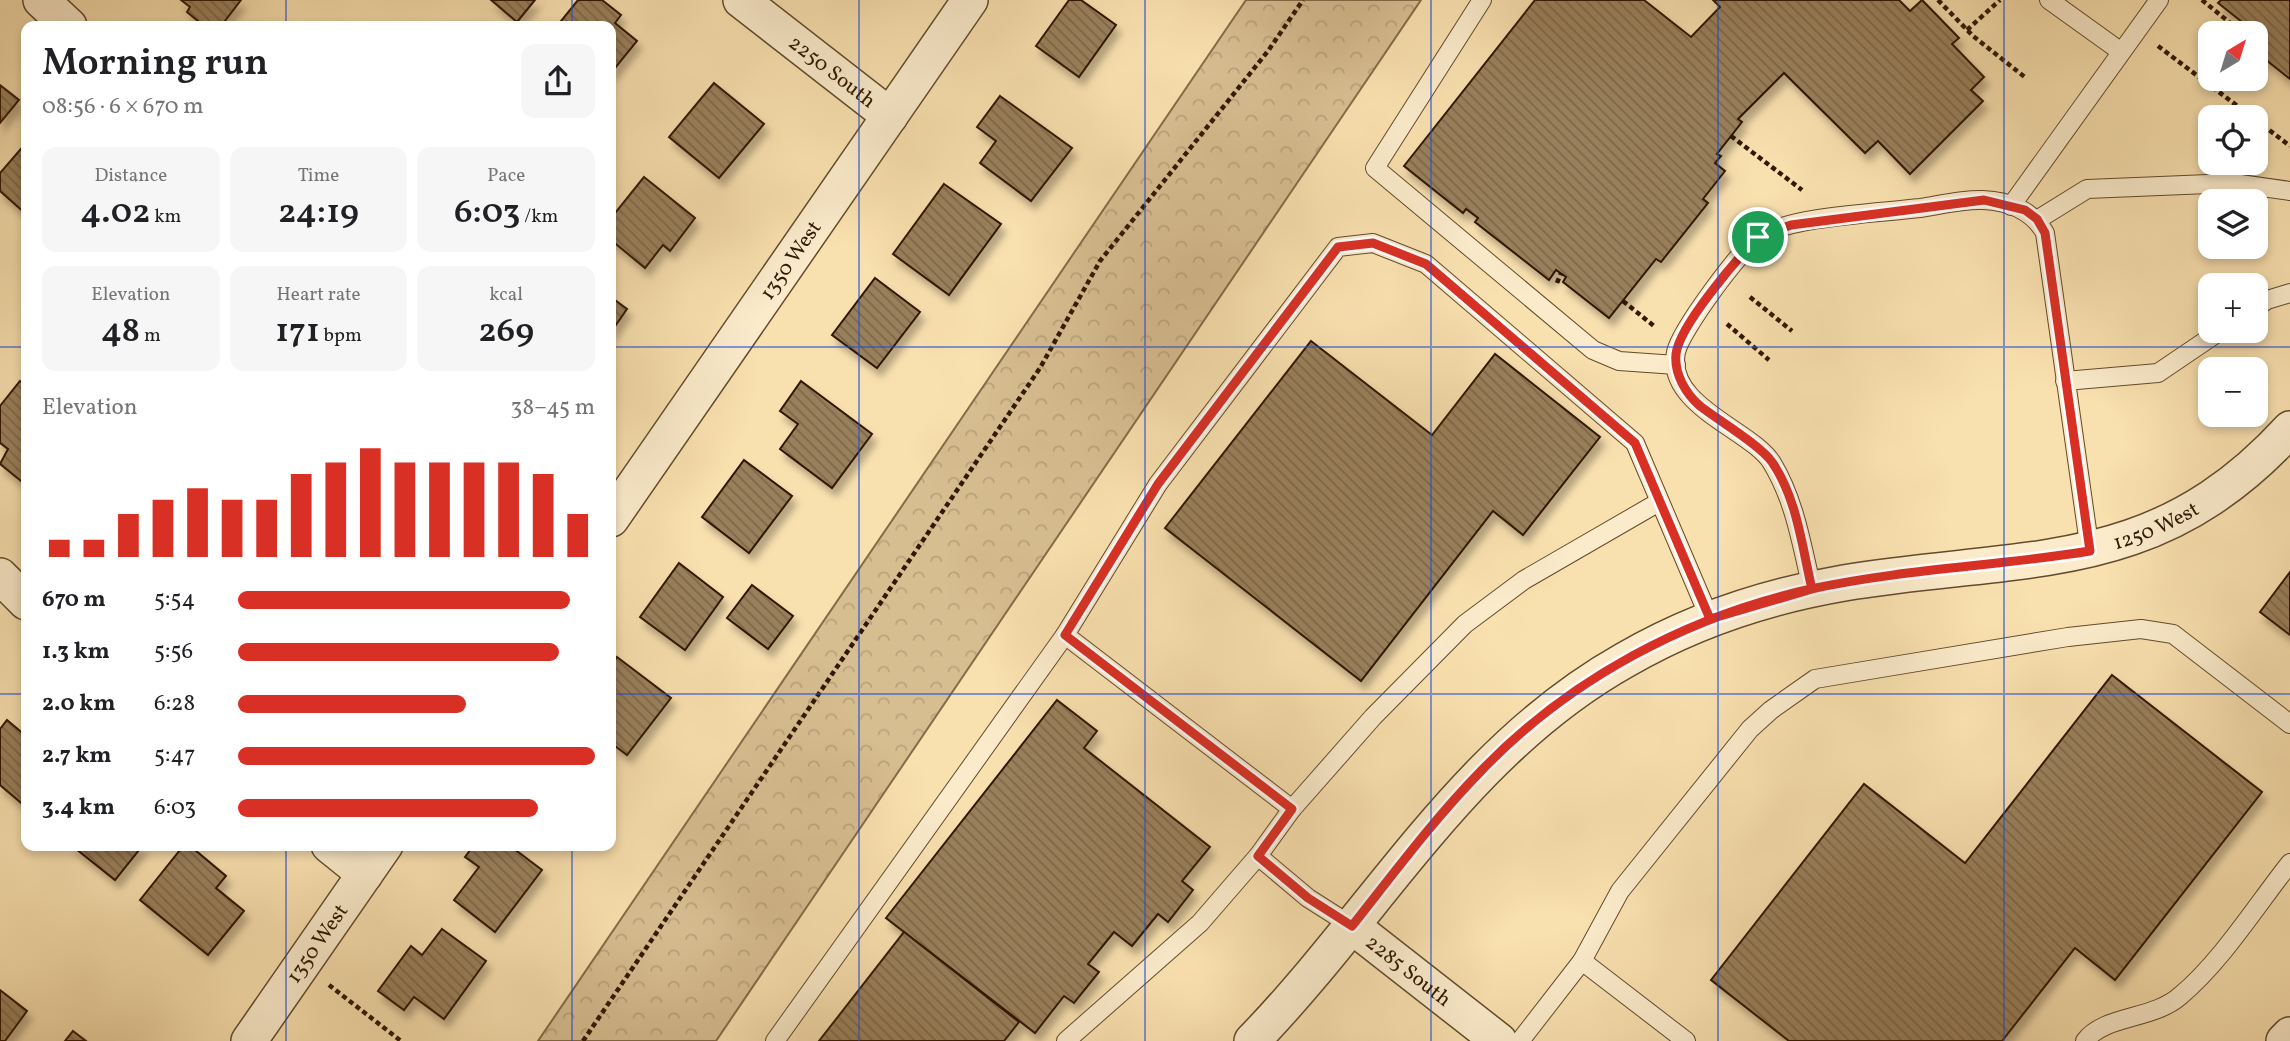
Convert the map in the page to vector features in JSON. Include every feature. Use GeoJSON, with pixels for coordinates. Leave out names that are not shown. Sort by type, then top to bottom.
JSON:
{"type":"FeatureCollection","features":[{"type":"Feature","properties":{"kind":"street"},"geometry":{"type":"LineString","coordinates":[[41,0],[64,21]]}},
{"type":"Feature","properties":{"kind":"street","name":"2250 South"},"geometry":{"type":"LineString","coordinates":[[741,0],[890,116]]}},
{"type":"Feature","properties":{"kind":"street","name":"1350 West"},"geometry":{"type":"LineString","coordinates":[[616,501],[621,483],[890,116],[970,0]]}},
{"type":"Feature","properties":{"kind":"street","name":"1250 West"},"geometry":{"type":"LineString","coordinates":[[1252,1041],[1352,926],[1437,819],[1482,769],[1528,727],[1625,659],[1710,619],[1812,589],[2090,551],[2157,530],[2215,498],[2250,470],[2290,429]]}},
{"type":"Feature","properties":{"kind":"street"},"geometry":{"type":"LineString","coordinates":[[0,576],[21,597]]}},
{"type":"Feature","properties":{"kind":"street"},"geometry":{"type":"LineString","coordinates":[[336,851],[365,874]]}},
{"type":"Feature","properties":{"kind":"street","name":"1350 West"},"geometry":{"type":"LineString","coordinates":[[249,1041],[381,851]]}},
{"type":"Feature","properties":{"kind":"street","name":"2285 South"},"geometry":{"type":"LineString","coordinates":[[1352,926],[1499,1041]]}},
{"type":"Feature","properties":{"kind":"street"},"geometry":{"type":"LineString","coordinates":[[2284,1041],[2290,1035]]}},
{"type":"Feature","properties":{"kind":"lane"},"geometry":{"type":"LineString","coordinates":[[1482,0],[1375,167],[1593,349],[1619,361],[1676,365]]}},
{"type":"Feature","properties":{"kind":"lane"},"geometry":{"type":"LineString","coordinates":[[2049,0],[2120,51]]}},
{"type":"Feature","properties":{"kind":"lane"},"geometry":{"type":"LineString","coordinates":[[2011,206],[2158,0]]}},
{"type":"Feature","properties":{"kind":"lane"},"geometry":{"type":"LineString","coordinates":[[2037,219],[2087,189],[2233,183],[2290,191]]}},
{"type":"Feature","properties":{"kind":"lane"},"geometry":{"type":"LineString","coordinates":[[1812,589],[1790,498],[1771,460],[1697,403],[1685,388],[1676,365],[1676,354],[1686,329],[1724,277],[1758,237],[1791,225],[1984,200],[2025,210],[2037,219],[2045,233],[2090,551]]}},
{"type":"Feature","properties":{"kind":"lane"},"geometry":{"type":"LineString","coordinates":[[775,1041],[1065,635],[1158,484],[1338,247],[1373,243],[1426,264],[1635,443],[1710,619]]}},
{"type":"Feature","properties":{"kind":"lane"},"geometry":{"type":"LineString","coordinates":[[2268,302],[2290,293]]}},
{"type":"Feature","properties":{"kind":"lane"},"geometry":{"type":"LineString","coordinates":[[2066,382],[2158,373],[2202,343]]}},
{"type":"Feature","properties":{"kind":"lane"},"geometry":{"type":"LineString","coordinates":[[1066,1041],[1200,923],[1258,856],[1292,809],[1373,717],[1465,624],[1524,580],[1659,502]]}},
{"type":"Feature","properties":{"kind":"lane"},"geometry":{"type":"LineString","coordinates":[[1520,1041],[1583,961],[1620,891],[1750,729],[1771,710],[1815,679],[2068,637],[2141,629],[2173,634],[2290,724]]}},
{"type":"Feature","properties":{"kind":"lane"},"geometry":{"type":"LineString","coordinates":[[1065,635],[1292,809]]}},
{"type":"Feature","properties":{"kind":"lane"},"geometry":{"type":"LineString","coordinates":[[1258,856],[1308,898],[1352,926]]}},
{"type":"Feature","properties":{"kind":"lane"},"geometry":{"type":"LineString","coordinates":[[2085,1041],[2099,1028],[2155,1011],[2178,998],[2198,980],[2290,863]]}},
{"type":"Feature","properties":{"kind":"lane"},"geometry":{"type":"LineString","coordinates":[[1583,961],[1686,1041]]}},
{"type":"Feature","properties":{"kind":"path"},"geometry":{"type":"LineString","coordinates":[[583,1041],[1040,368],[1100,261],[1268,51],[1303,0]]}},
{"type":"Feature","properties":{"kind":"path"},"geometry":{"type":"LineString","coordinates":[[1938,0],[1967,30],[2026,78]]}},
{"type":"Feature","properties":{"kind":"path"},"geometry":{"type":"LineString","coordinates":[[1967,30],[2000,0]]}},
{"type":"Feature","properties":{"kind":"path"},"geometry":{"type":"LineString","coordinates":[[2202,0],[2228,21]]}},
{"type":"Feature","properties":{"kind":"path"},"geometry":{"type":"LineString","coordinates":[[2154,43],[2198,76]]}},
{"type":"Feature","properties":{"kind":"path"},"geometry":{"type":"LineString","coordinates":[[2217,91],[2236,105]]}},
{"type":"Feature","properties":{"kind":"path"},"geometry":{"type":"LineString","coordinates":[[2268,130],[2290,146]]}},
{"type":"Feature","properties":{"kind":"path"},"geometry":{"type":"LineString","coordinates":[[1731,136],[1802,190]]}},
{"type":"Feature","properties":{"kind":"path"},"geometry":{"type":"LineString","coordinates":[[1750,297],[1792,331]]}},
{"type":"Feature","properties":{"kind":"path"},"geometry":{"type":"LineString","coordinates":[[1623,301],[1654,326]]}},
{"type":"Feature","properties":{"kind":"path"},"geometry":{"type":"LineString","coordinates":[[1727,324],[1769,360]]}},
{"type":"Feature","properties":{"kind":"path"},"geometry":{"type":"LineString","coordinates":[[329,985],[401,1041]]}},
{"type":"Feature","properties":{"kind":"green space"},"geometry":{"type":"Polygon","coordinates":[[[1246,0],[1421,0],[716,1041],[538,1041],[1246,0]]]}},
{"type":"Feature","properties":{"kind":"building"},"geometry":{"type":"Polygon","coordinates":[[[181,0],[241,0],[225,21],[198,21],[187,12],[190,7],[181,0]]]}},
{"type":"Feature","properties":{"kind":"building"},"geometry":{"type":"Polygon","coordinates":[[[491,0],[535,0],[516,21],[491,0]]]}},
{"type":"Feature","properties":{"kind":"building"},"geometry":{"type":"Polygon","coordinates":[[[578,0],[602,0],[621,15],[616,22],[561,21],[578,0]]]}},
{"type":"Feature","properties":{"kind":"building"},"geometry":{"type":"Polygon","coordinates":[[[1069,0],[1081,0],[1116,25],[1079,77],[1036,46],[1069,0]]]}},
{"type":"Feature","properties":{"kind":"building"},"geometry":{"type":"Polygon","coordinates":[[[1535,0],[1644,0],[1691,37],[1720,7],[1713,0],[1899,0],[1910,11],[1922,0],[1959,38],[1952,44],[1984,77],[1971,90],[1983,101],[1910,174],[1878,141],[1865,153],[1784,73],[1738,119],[1742,122],[1717,154],[1721,156],[1715,163],[1725,171],[1703,199],[1708,203],[1661,262],[1656,259],[1609,318],[1563,282],[1566,277],[1556,270],[1549,280],[1475,222],[1478,218],[1466,209],[1463,213],[1404,166],[1535,0]]]}},
{"type":"Feature","properties":{"kind":"building"},"geometry":{"type":"Polygon","coordinates":[[[2221,0],[2290,0],[2290,79],[2268,62],[2268,21],[2241,21],[2218,3],[2221,0]]]}},
{"type":"Feature","properties":{"kind":"building"},"geometry":{"type":"Polygon","coordinates":[[[616,24],[637,41],[616,67],[616,24]]]}},
{"type":"Feature","properties":{"kind":"building"},"geometry":{"type":"Polygon","coordinates":[[[714,83],[764,124],[719,178],[669,137],[714,83]]]}},
{"type":"Feature","properties":{"kind":"building"},"geometry":{"type":"Polygon","coordinates":[[[0,85],[19,100],[0,123],[0,85]]]}},
{"type":"Feature","properties":{"kind":"building"},"geometry":{"type":"Polygon","coordinates":[[[1000,96],[1072,148],[1031,201],[980,163],[996,141],[977,127],[1000,96]]]}},
{"type":"Feature","properties":{"kind":"building"},"geometry":{"type":"Polygon","coordinates":[[[21,149],[21,210],[0,191],[0,173],[21,149]]]}},
{"type":"Feature","properties":{"kind":"building"},"geometry":{"type":"Polygon","coordinates":[[[644,177],[695,218],[670,251],[663,245],[645,268],[616,244],[616,212],[644,177]]]}},
{"type":"Feature","properties":{"kind":"building"},"geometry":{"type":"Polygon","coordinates":[[[944,184],[1001,224],[949,295],[893,254],[944,184]]]}},
{"type":"Feature","properties":{"kind":"building"},"geometry":{"type":"Polygon","coordinates":[[[875,278],[920,312],[877,368],[832,335],[875,278]]]}},
{"type":"Feature","properties":{"kind":"building"},"geometry":{"type":"Polygon","coordinates":[[[616,301],[627,309],[616,325],[616,301]]]}},
{"type":"Feature","properties":{"kind":"building"},"geometry":{"type":"Polygon","coordinates":[[[1311,341],[1432,435],[1495,354],[1600,437],[1523,535],[1493,511],[1361,681],[1165,528],[1311,341]]]}},
{"type":"Feature","properties":{"kind":"building"},"geometry":{"type":"Polygon","coordinates":[[[801,381],[872,434],[832,488],[780,449],[798,424],[780,411],[801,381]]]}},
{"type":"Feature","properties":{"kind":"building"},"geometry":{"type":"Polygon","coordinates":[[[21,382],[21,481],[0,464],[8,449],[0,443],[0,406],[21,382]]]}},
{"type":"Feature","properties":{"kind":"building"},"geometry":{"type":"Polygon","coordinates":[[[744,460],[792,496],[749,553],[702,517],[744,460]]]}},
{"type":"Feature","properties":{"kind":"building"},"geometry":{"type":"Polygon","coordinates":[[[679,563],[723,597],[685,650],[640,617],[679,563]]]}},
{"type":"Feature","properties":{"kind":"building"},"geometry":{"type":"Polygon","coordinates":[[[2290,572],[2290,635],[2260,612],[2290,572]]]}},
{"type":"Feature","properties":{"kind":"building"},"geometry":{"type":"Polygon","coordinates":[[[752,585],[793,616],[768,649],[727,618],[752,585]]]}},
{"type":"Feature","properties":{"kind":"building"},"geometry":{"type":"Polygon","coordinates":[[[616,658],[671,698],[627,755],[616,747],[616,658]]]}},
{"type":"Feature","properties":{"kind":"building"},"geometry":{"type":"Polygon","coordinates":[[[2112,675],[2262,792],[2115,980],[2075,948],[2002,1041],[1789,1041],[1711,980],[1864,784],[1965,863],[2112,675]]]}},
{"type":"Feature","properties":{"kind":"building"},"geometry":{"type":"Polygon","coordinates":[[[1057,700],[1097,731],[1084,748],[1210,847],[1182,881],[1193,890],[1168,922],[1158,914],[1132,946],[1114,932],[1088,964],[1099,972],[1074,1003],[1064,996],[1035,1033],[886,918],[1057,700]]]}},
{"type":"Feature","properties":{"kind":"building"},"geometry":{"type":"Polygon","coordinates":[[[7,720],[21,732],[21,803],[0,785],[0,729],[7,720]]]}},
{"type":"Feature","properties":{"kind":"building"},"geometry":{"type":"Polygon","coordinates":[[[79,851],[138,851],[115,880],[79,851]]]}},
{"type":"Feature","properties":{"kind":"building"},"geometry":{"type":"Polygon","coordinates":[[[179,851],[196,851],[226,876],[216,888],[244,911],[208,955],[140,900],[179,851]]]}},
{"type":"Feature","properties":{"kind":"building"},"geometry":{"type":"Polygon","coordinates":[[[470,851],[517,851],[542,870],[495,932],[454,900],[479,867],[465,857],[470,851]]]}},
{"type":"Feature","properties":{"kind":"building"},"geometry":{"type":"Polygon","coordinates":[[[442,929],[486,961],[444,1019],[414,997],[404,1010],[378,991],[411,946],[422,955],[442,929]]]}},
{"type":"Feature","properties":{"kind":"building"},"geometry":{"type":"Polygon","coordinates":[[[904,932],[1019,1022],[1004,1041],[819,1041],[904,932]]]}},
{"type":"Feature","properties":{"kind":"building"},"geometry":{"type":"Polygon","coordinates":[[[0,990],[27,1011],[5,1041],[0,1041],[0,990]]]}},
{"type":"Feature","properties":{"kind":"building"},"geometry":{"type":"Polygon","coordinates":[[[73,1031],[86,1041],[65,1041],[73,1031]]]}},
{"type":"Feature","properties":{"kind":"route"},"geometry":{"type":"LineString","coordinates":[[1758,237],[1724,277],[1681,337],[1676,365],[1685,388],[1697,403],[1771,460],[1790,498],[1812,589],[1742,607],[1710,619],[1635,443],[1426,264],[1373,243],[1338,247],[1158,484],[1065,635],[1292,809],[1258,856],[1308,898],[1352,926],[1437,819],[1482,769],[1528,727],[1625,659],[1710,619],[1742,607],[1777,597],[1812,589],[1846,582],[2090,551],[2045,233],[2037,219],[2025,210],[1984,200],[1791,225],[1758,237]]}}]}
